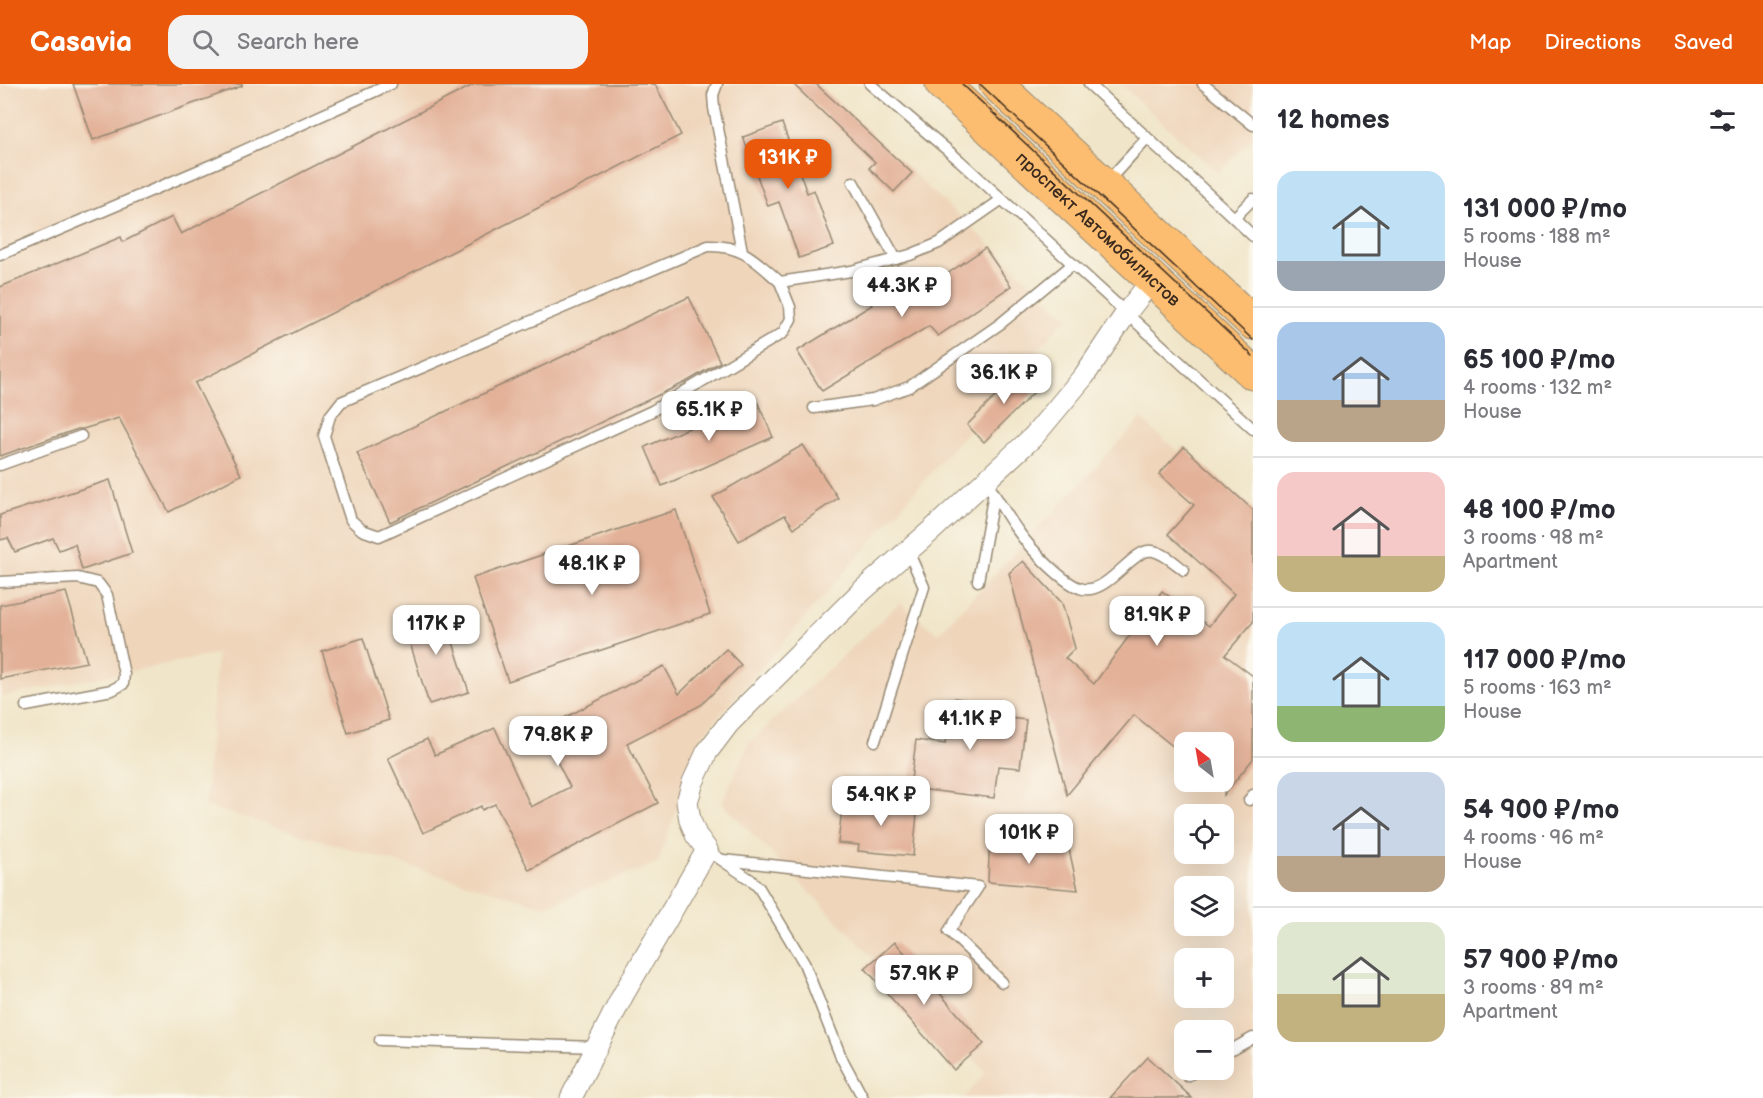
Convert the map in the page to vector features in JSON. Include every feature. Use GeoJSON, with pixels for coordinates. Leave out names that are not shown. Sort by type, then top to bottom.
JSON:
{"type":"FeatureCollection","features":[{"type":"Feature","properties":{"kind":"main road","name":"проспект Автомобилистов"},"geometry":{"type":"LineString","coordinates":[[942,84],[1253,373]]}},
{"type":"Feature","properties":{"kind":"main road","name":"проспект Автомобилистов"},"geometry":{"type":"LineString","coordinates":[[996,84],[1253,323]]}},
{"type":"Feature","properties":{"kind":"street"},"geometry":{"type":"LineString","coordinates":[[571,1098],[623,995],[715,855],[696,835],[690,820],[687,802],[693,782],[707,752],[729,723],[863,590],[908,551],[990,487],[1084,376],[1127,312],[1153,279]]}},
{"type":"Feature","properties":{"kind":"lane"},"geometry":{"type":"LineString","coordinates":[[0,255],[216,163],[392,84]]}},
{"type":"Feature","properties":{"kind":"lane"},"geometry":{"type":"LineString","coordinates":[[717,84],[713,95],[714,108],[742,251]]}},
{"type":"Feature","properties":{"kind":"lane"},"geometry":{"type":"LineString","coordinates":[[870,84],[959,160],[1253,429]]}},
{"type":"Feature","properties":{"kind":"lane"},"geometry":{"type":"LineString","coordinates":[[1089,84],[1253,236]]}},
{"type":"Feature","properties":{"kind":"lane"},"geometry":{"type":"LineString","coordinates":[[1203,84],[1253,125]]}},
{"type":"Feature","properties":{"kind":"lane"},"geometry":{"type":"LineString","coordinates":[[1104,185],[1147,138]]}},
{"type":"Feature","properties":{"kind":"lane"},"geometry":{"type":"LineString","coordinates":[[852,182],[896,259]]}},
{"type":"Feature","properties":{"kind":"lane"},"geometry":{"type":"LineString","coordinates":[[1234,218],[1253,199]]}},
{"type":"Feature","properties":{"kind":"lane"},"geometry":{"type":"LineString","coordinates":[[780,282],[851,271],[910,255],[939,243],[1001,200]]}},
{"type":"Feature","properties":{"kind":"lane"},"geometry":{"type":"LineString","coordinates":[[708,246],[725,246],[742,251],[780,282],[790,307],[791,319],[783,333],[652,411],[379,536],[362,530],[351,520],[324,436],[330,416],[341,402],[708,246]]}},
{"type":"Feature","properties":{"kind":"lane"},"geometry":{"type":"LineString","coordinates":[[814,408],[873,400],[909,387],[1000,324],[1073,264]]}},
{"type":"Feature","properties":{"kind":"lane"},"geometry":{"type":"LineString","coordinates":[[0,465],[81,436]]}},
{"type":"Feature","properties":{"kind":"lane"},"geometry":{"type":"LineString","coordinates":[[990,487],[1018,532],[1047,564],[1065,580],[1083,589],[1096,588],[1142,552],[1150,549],[1185,570]]}},
{"type":"Feature","properties":{"kind":"lane"},"geometry":{"type":"LineString","coordinates":[[978,581],[990,487]]}},
{"type":"Feature","properties":{"kind":"lane"},"geometry":{"type":"LineString","coordinates":[[875,741],[924,587],[908,551]]}},
{"type":"Feature","properties":{"kind":"lane"},"geometry":{"type":"LineString","coordinates":[[0,582],[78,578],[98,584],[106,595],[124,674],[123,684],[112,690],[26,706]]}},
{"type":"Feature","properties":{"kind":"lane"},"geometry":{"type":"LineString","coordinates":[[715,855],[978,886],[949,931],[1002,982]]}},
{"type":"Feature","properties":{"kind":"lane"},"geometry":{"type":"LineString","coordinates":[[715,855],[759,888],[804,963],[841,1057],[863,1098]]}},
{"type":"Feature","properties":{"kind":"lane"},"geometry":{"type":"LineString","coordinates":[[1234,1048],[1253,1038]]}},
{"type":"Feature","properties":{"kind":"lane"},"geometry":{"type":"LineString","coordinates":[[380,1040],[597,1047]]}},
{"type":"Feature","properties":{"kind":"shaded area"},"geometry":{"type":"Polygon","coordinates":[[[0,84],[818,84],[1067,317],[701,737],[658,863],[544,906],[205,806],[217,654],[0,697],[0,84]]]}},
{"type":"Feature","properties":{"kind":"shaded area"},"geometry":{"type":"Polygon","coordinates":[[[1120,84],[1253,84],[1253,137],[1218,173],[1120,84]]]}},
{"type":"Feature","properties":{"kind":"shaded area"},"geometry":{"type":"Polygon","coordinates":[[[1141,419],[1253,518],[1253,1098],[964,1098],[986,1072],[722,803],[749,743],[900,603],[938,634],[1141,419]]]}},
{"type":"Feature","properties":{"kind":"building"},"geometry":{"type":"Polygon","coordinates":[[[73,84],[242,84],[242,86],[93,140],[73,84]]]}},
{"type":"Feature","properties":{"kind":"building"},"geometry":{"type":"Polygon","coordinates":[[[475,84],[655,84],[681,135],[195,383],[241,475],[169,512],[119,418],[78,429],[0,456],[0,287],[121,237],[123,242],[172,217],[181,234],[475,84]]]}},
{"type":"Feature","properties":{"kind":"building"},"geometry":{"type":"Polygon","coordinates":[[[793,84],[816,84],[912,173],[894,192],[869,168],[875,162],[793,84]]]}},
{"type":"Feature","properties":{"kind":"building"},"geometry":{"type":"Polygon","coordinates":[[[782,123],[807,193],[814,190],[834,246],[799,258],[779,202],[768,206],[743,137],[782,123]]]}},
{"type":"Feature","properties":{"kind":"building"},"geometry":{"type":"Polygon","coordinates":[[[985,248],[1011,286],[938,336],[929,326],[822,391],[797,351],[872,305],[857,282],[870,274],[885,298],[905,286],[912,298],[985,248]]]}},
{"type":"Feature","properties":{"kind":"building"},"geometry":{"type":"Polygon","coordinates":[[[689,297],[720,362],[686,382],[390,522],[357,453],[689,297]]]}},
{"type":"Feature","properties":{"kind":"building"},"geometry":{"type":"Polygon","coordinates":[[[1024,368],[1041,385],[984,442],[967,425],[1024,368]]]}},
{"type":"Feature","properties":{"kind":"building"},"geometry":{"type":"Polygon","coordinates":[[[756,399],[773,437],[662,486],[645,447],[756,399]]]}},
{"type":"Feature","properties":{"kind":"building"},"geometry":{"type":"Polygon","coordinates":[[[803,445],[838,498],[794,528],[785,515],[739,541],[713,497],[803,445]]]}},
{"type":"Feature","properties":{"kind":"building"},"geometry":{"type":"Polygon","coordinates":[[[1184,447],[1253,510],[1253,622],[1225,655],[1253,676],[1253,759],[1234,783],[1234,732],[1174,732],[1174,747],[1134,715],[1067,795],[1009,573],[1023,561],[1062,603],[1075,648],[1065,658],[1094,684],[1162,591],[1209,626],[1234,594],[1168,534],[1194,505],[1159,474],[1184,447]]]}},
{"type":"Feature","properties":{"kind":"building"},"geometry":{"type":"Polygon","coordinates":[[[110,480],[132,553],[82,570],[75,544],[59,550],[53,538],[15,552],[8,538],[0,540],[0,515],[110,480]]]}},
{"type":"Feature","properties":{"kind":"building"},"geometry":{"type":"Polygon","coordinates":[[[676,510],[710,614],[508,681],[473,578],[676,510]]]}},
{"type":"Feature","properties":{"kind":"building"},"geometry":{"type":"Polygon","coordinates":[[[66,592],[87,662],[0,679],[0,605],[66,592]]]}},
{"type":"Feature","properties":{"kind":"building"},"geometry":{"type":"Polygon","coordinates":[[[442,608],[469,692],[429,704],[403,621],[442,608]]]}},
{"type":"Feature","properties":{"kind":"building"},"geometry":{"type":"Polygon","coordinates":[[[363,638],[389,720],[348,733],[322,651],[363,638]]]}},
{"type":"Feature","properties":{"kind":"building"},"geometry":{"type":"Polygon","coordinates":[[[726,649],[741,665],[701,705],[627,743],[658,803],[529,870],[495,804],[482,810],[481,806],[423,833],[388,758],[427,739],[435,755],[495,728],[531,807],[570,787],[541,730],[664,666],[679,694],[726,649]]]}},
{"type":"Feature","properties":{"kind":"building"},"geometry":{"type":"Polygon","coordinates":[[[955,698],[1002,704],[1000,717],[1026,720],[1020,768],[998,766],[994,798],[910,788],[916,740],[945,744],[949,711],[953,711],[955,698]]]}},
{"type":"Feature","properties":{"kind":"building"},"geometry":{"type":"Polygon","coordinates":[[[864,798],[918,803],[913,856],[858,851],[859,845],[838,843],[842,809],[862,811],[864,798]]]}},
{"type":"Feature","properties":{"kind":"building"},"geometry":{"type":"Polygon","coordinates":[[[1006,828],[1004,847],[1069,849],[1078,890],[988,882],[990,830],[1006,828]]]}},
{"type":"Feature","properties":{"kind":"building"},"geometry":{"type":"Polygon","coordinates":[[[895,942],[984,1044],[954,1070],[865,968],[895,942]]]}},
{"type":"Feature","properties":{"kind":"building"},"geometry":{"type":"Polygon","coordinates":[[[1148,1057],[1192,1098],[1110,1098],[1148,1057]]]}},
{"type":"Feature","properties":{"kind":"tram line"},"geometry":{"type":"LineString","coordinates":[[962,84],[1253,356]]}},
{"type":"Feature","properties":{"kind":"tram line"},"geometry":{"type":"LineString","coordinates":[[980,84],[1253,340]]}}]}
